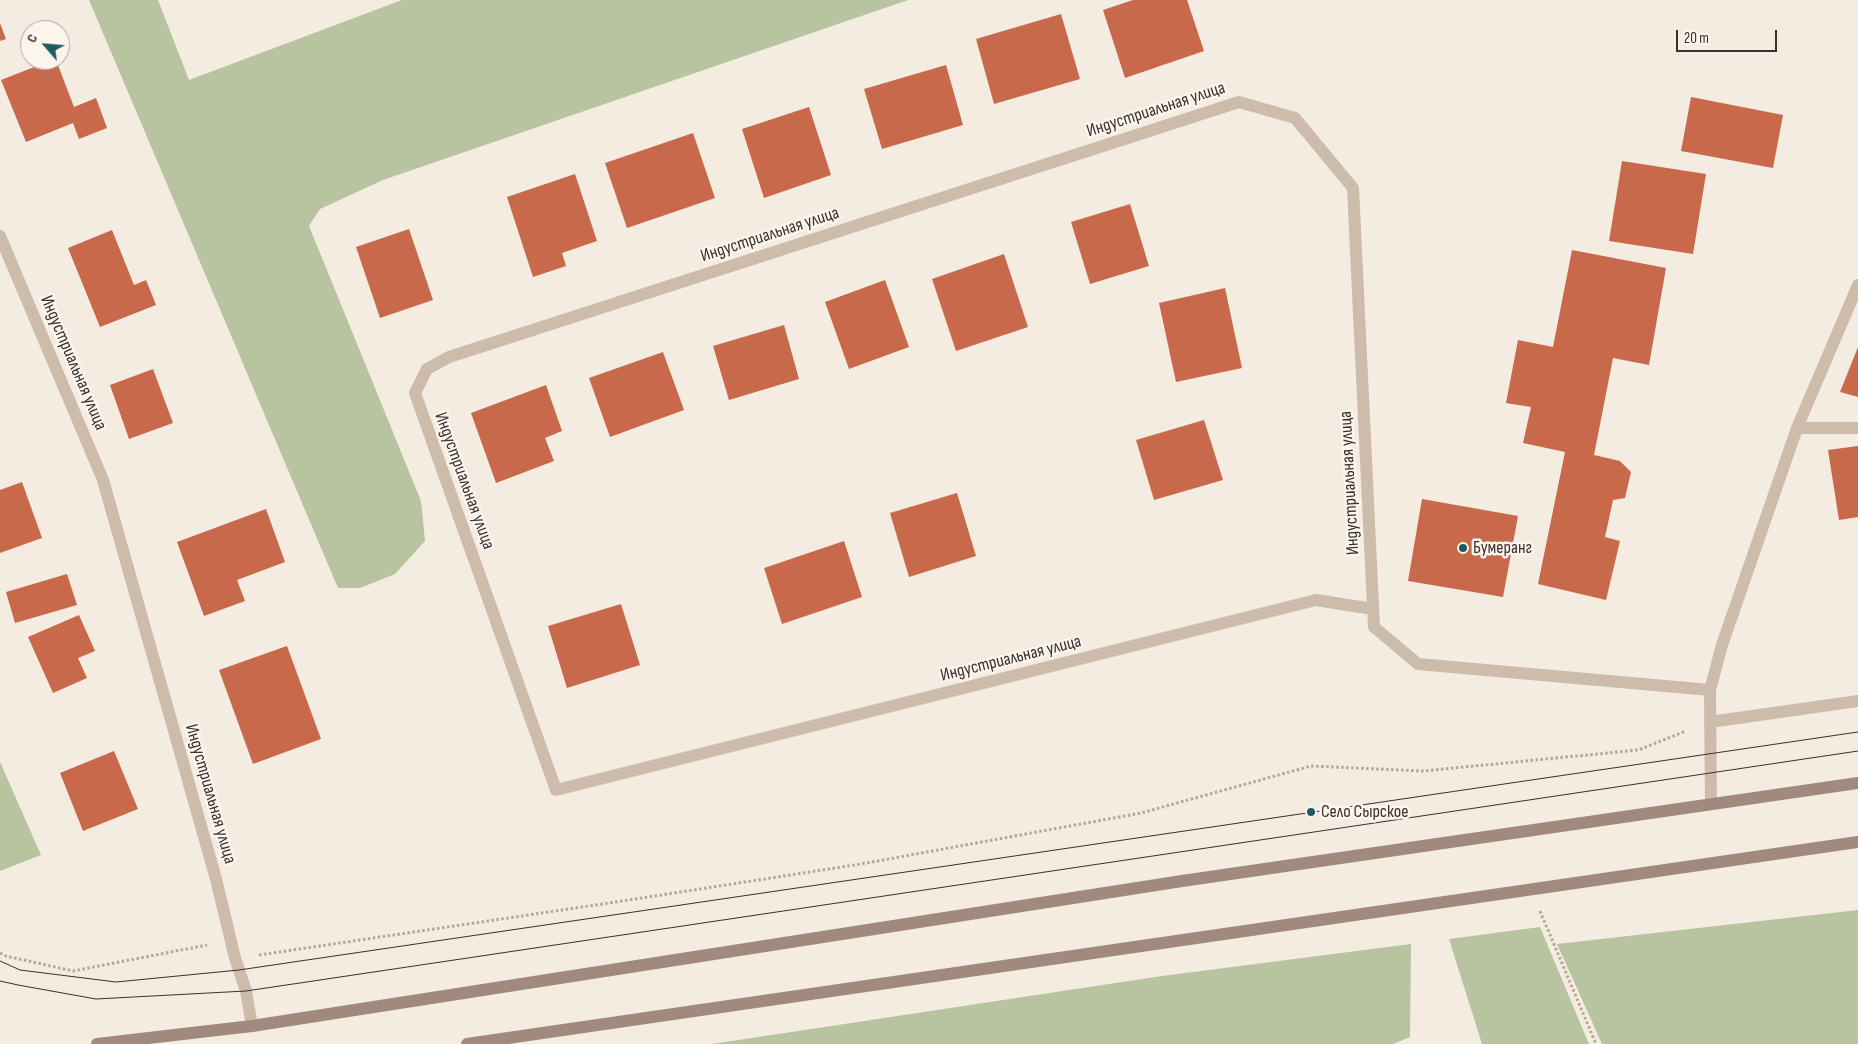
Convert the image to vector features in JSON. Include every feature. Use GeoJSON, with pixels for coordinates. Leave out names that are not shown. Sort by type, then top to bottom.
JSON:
{"type":"FeatureCollection","features":[{"type":"Feature","properties":{"kind":"main road"},"geometry":{"type":"LineString","coordinates":[[96,1044],[252,1026],[1182,881],[1858,783]]}},
{"type":"Feature","properties":{"kind":"main road"},"geometry":{"type":"LineString","coordinates":[[467,1044],[1858,842]]}},
{"type":"Feature","properties":{"kind":"street","name":"Индустриальная улица"},"geometry":{"type":"LineString","coordinates":[[1239,102],[1295,118],[1353,188],[1373,609],[1316,600],[556,790],[414,394],[427,369],[448,357],[1239,102]]}},
{"type":"Feature","properties":{"kind":"street","name":"Индустриальная улица"},"geometry":{"type":"LineString","coordinates":[[0,236],[103,480],[210,860],[235,958],[246,990],[252,1026]]}},
{"type":"Feature","properties":{"kind":"street"},"geometry":{"type":"LineString","coordinates":[[1711,804],[1710,690],[1722,645],[1797,428],[1858,285]]}},
{"type":"Feature","properties":{"kind":"street"},"geometry":{"type":"LineString","coordinates":[[1797,428],[1858,428]]}},
{"type":"Feature","properties":{"kind":"street"},"geometry":{"type":"LineString","coordinates":[[1373,609],[1374,627],[1418,664],[1710,690]]}},
{"type":"Feature","properties":{"kind":"street"},"geometry":{"type":"LineString","coordinates":[[1710,722],[1858,701]]}},
{"type":"Feature","properties":{"kind":"path"},"geometry":{"type":"LineString","coordinates":[[235,958],[861,864],[1141,813],[1311,766],[1423,771],[1638,750],[1710,722]]}},
{"type":"Feature","properties":{"kind":"path"},"geometry":{"type":"LineString","coordinates":[[1540,910],[1596,1044]]}},
{"type":"Feature","properties":{"kind":"path"},"geometry":{"type":"LineString","coordinates":[[0,953],[73,972],[231,940]]}},
{"type":"Feature","properties":{"kind":"green space"},"geometry":{"type":"Polygon","coordinates":[[[89,0],[158,0],[189,80],[402,0],[908,0],[383,180],[320,209],[309,226],[421,501],[425,541],[395,574],[360,588],[338,588],[89,0]]]}},
{"type":"Feature","properties":{"kind":"green space"},"geometry":{"type":"Polygon","coordinates":[[[0,762],[41,855],[0,871],[0,762]]]}},
{"type":"Feature","properties":{"kind":"green space"},"geometry":{"type":"Polygon","coordinates":[[[1858,910],[1858,1044],[1602,1044],[1557,944],[1858,910]]]}},
{"type":"Feature","properties":{"kind":"green space"},"geometry":{"type":"Polygon","coordinates":[[[1540,927],[1589,1044],[1482,1044],[1449,939],[1540,927]]]}},
{"type":"Feature","properties":{"kind":"green space"},"geometry":{"type":"Polygon","coordinates":[[[1411,944],[1410,1037],[1393,1044],[712,1044],[1162,976],[1411,944]]]}},
{"type":"Feature","properties":{"kind":"building"},"geometry":{"type":"Polygon","coordinates":[[[1133,0],[1187,0],[1204,51],[1125,78],[1103,10],[1133,0]]]}},
{"type":"Feature","properties":{"kind":"building"},"geometry":{"type":"Polygon","coordinates":[[[1061,14],[1080,79],[994,104],[976,39],[1061,14]]]}},
{"type":"Feature","properties":{"kind":"building"},"geometry":{"type":"Polygon","coordinates":[[[0,23],[6,39],[0,41],[0,23]]]}},
{"type":"Feature","properties":{"kind":"building"},"geometry":{"type":"Polygon","coordinates":[[[946,65],[963,125],[882,149],[864,89],[946,65]]]}},
{"type":"Feature","properties":{"kind":"building"},"geometry":{"type":"Polygon","coordinates":[[[26,70],[60,70],[74,107],[96,98],[107,128],[79,139],[73,123],[26,142],[1,80],[26,70]]]}},
{"type":"Feature","properties":{"kind":"building"},"geometry":{"type":"Polygon","coordinates":[[[1691,97],[1783,115],[1773,168],[1681,151],[1691,97]]]}},
{"type":"Feature","properties":{"kind":"building"},"geometry":{"type":"Polygon","coordinates":[[[809,107],[831,175],[764,198],[742,129],[809,107]]]}},
{"type":"Feature","properties":{"kind":"building"},"geometry":{"type":"Polygon","coordinates":[[[693,133],[715,198],[627,228],[605,163],[693,133]]]}},
{"type":"Feature","properties":{"kind":"building"},"geometry":{"type":"Polygon","coordinates":[[[1622,161],[1706,174],[1693,254],[1609,241],[1622,161]]]}},
{"type":"Feature","properties":{"kind":"building"},"geometry":{"type":"Polygon","coordinates":[[[575,174],[597,241],[562,253],[566,266],[533,277],[507,197],[575,174]]]}},
{"type":"Feature","properties":{"kind":"building"},"geometry":{"type":"Polygon","coordinates":[[[1130,204],[1149,266],[1090,284],[1071,222],[1130,204]]]}},
{"type":"Feature","properties":{"kind":"building"},"geometry":{"type":"Polygon","coordinates":[[[409,229],[433,300],[380,318],[356,247],[409,229]]]}},
{"type":"Feature","properties":{"kind":"building"},"geometry":{"type":"Polygon","coordinates":[[[112,230],[134,285],[146,280],[156,305],[100,327],[68,248],[112,230]]]}},
{"type":"Feature","properties":{"kind":"building"},"geometry":{"type":"Polygon","coordinates":[[[1572,250],[1666,268],[1649,365],[1613,358],[1594,455],[1620,461],[1631,472],[1625,498],[1613,500],[1605,537],[1620,541],[1606,600],[1538,584],[1565,452],[1523,443],[1531,407],[1506,403],[1518,340],[1553,347],[1572,250]]]}},
{"type":"Feature","properties":{"kind":"building"},"geometry":{"type":"Polygon","coordinates":[[[1004,254],[1028,327],[956,351],[932,279],[1004,254]]]}},
{"type":"Feature","properties":{"kind":"building"},"geometry":{"type":"Polygon","coordinates":[[[885,280],[909,347],[849,369],[825,302],[885,280]]]}},
{"type":"Feature","properties":{"kind":"building"},"geometry":{"type":"Polygon","coordinates":[[[1225,288],[1242,368],[1176,382],[1159,303],[1225,288]]]}},
{"type":"Feature","properties":{"kind":"building"},"geometry":{"type":"Polygon","coordinates":[[[784,325],[799,379],[729,400],[713,346],[784,325]]]}},
{"type":"Feature","properties":{"kind":"building"},"geometry":{"type":"Polygon","coordinates":[[[1858,347],[1858,397],[1840,392],[1858,347]]]}},
{"type":"Feature","properties":{"kind":"building"},"geometry":{"type":"Polygon","coordinates":[[[663,352],[684,410],[610,437],[589,378],[663,352]]]}},
{"type":"Feature","properties":{"kind":"building"},"geometry":{"type":"Polygon","coordinates":[[[153,369],[173,423],[129,439],[110,385],[153,369]]]}},
{"type":"Feature","properties":{"kind":"building"},"geometry":{"type":"Polygon","coordinates":[[[546,385],[562,431],[545,438],[554,461],[496,483],[471,413],[546,385]]]}},
{"type":"Feature","properties":{"kind":"building"},"geometry":{"type":"Polygon","coordinates":[[[1204,420],[1223,480],[1154,500],[1136,440],[1204,420]]]}},
{"type":"Feature","properties":{"kind":"building"},"geometry":{"type":"Polygon","coordinates":[[[1858,446],[1858,517],[1839,520],[1828,450],[1858,446]]]}},
{"type":"Feature","properties":{"kind":"building"},"geometry":{"type":"Polygon","coordinates":[[[22,482],[42,538],[0,553],[0,490],[22,482]]]}},
{"type":"Feature","properties":{"kind":"building"},"geometry":{"type":"Polygon","coordinates":[[[957,493],[976,556],[909,577],[890,513],[957,493]]]}},
{"type":"Feature","properties":{"kind":"building","name":"Бумеранг"},"geometry":{"type":"Polygon","coordinates":[[[1422,499],[1518,516],[1503,597],[1408,581],[1422,499]]]}},
{"type":"Feature","properties":{"kind":"building"},"geometry":{"type":"Polygon","coordinates":[[[266,509],[285,562],[237,580],[245,601],[204,616],[177,542],[266,509]]]}},
{"type":"Feature","properties":{"kind":"building"},"geometry":{"type":"Polygon","coordinates":[[[844,541],[862,597],[782,624],[764,568],[844,541]]]}},
{"type":"Feature","properties":{"kind":"building"},"geometry":{"type":"Polygon","coordinates":[[[67,574],[77,605],[15,623],[6,592],[67,574]]]}},
{"type":"Feature","properties":{"kind":"building"},"geometry":{"type":"Polygon","coordinates":[[[621,604],[640,665],[567,688],[548,626],[621,604]]]}},
{"type":"Feature","properties":{"kind":"building"},"geometry":{"type":"Polygon","coordinates":[[[79,615],[95,651],[78,658],[87,678],[53,693],[28,637],[79,615]]]}},
{"type":"Feature","properties":{"kind":"building"},"geometry":{"type":"Polygon","coordinates":[[[287,646],[321,739],[253,764],[219,670],[287,646]]]}},
{"type":"Feature","properties":{"kind":"building"},"geometry":{"type":"Polygon","coordinates":[[[114,751],[138,809],[83,831],[60,773],[114,751]]]}},
{"type":"Feature","properties":{"kind":"tram line"},"geometry":{"type":"LineString","coordinates":[[0,961],[20,970],[116,982],[239,970],[1858,732]]}},
{"type":"Feature","properties":{"kind":"tram line"},"geometry":{"type":"LineString","coordinates":[[0,981],[96,999],[246,991],[1858,751]]}},
{"type":"Feature","properties":{"kind":"place","name":"Бумеранг"},"geometry":{"type":"Point","coordinates":[1463,548]}},
{"type":"Feature","properties":{"kind":"place","name":"Село Сырское"},"geometry":{"type":"Point","coordinates":[1311,812]}}]}
